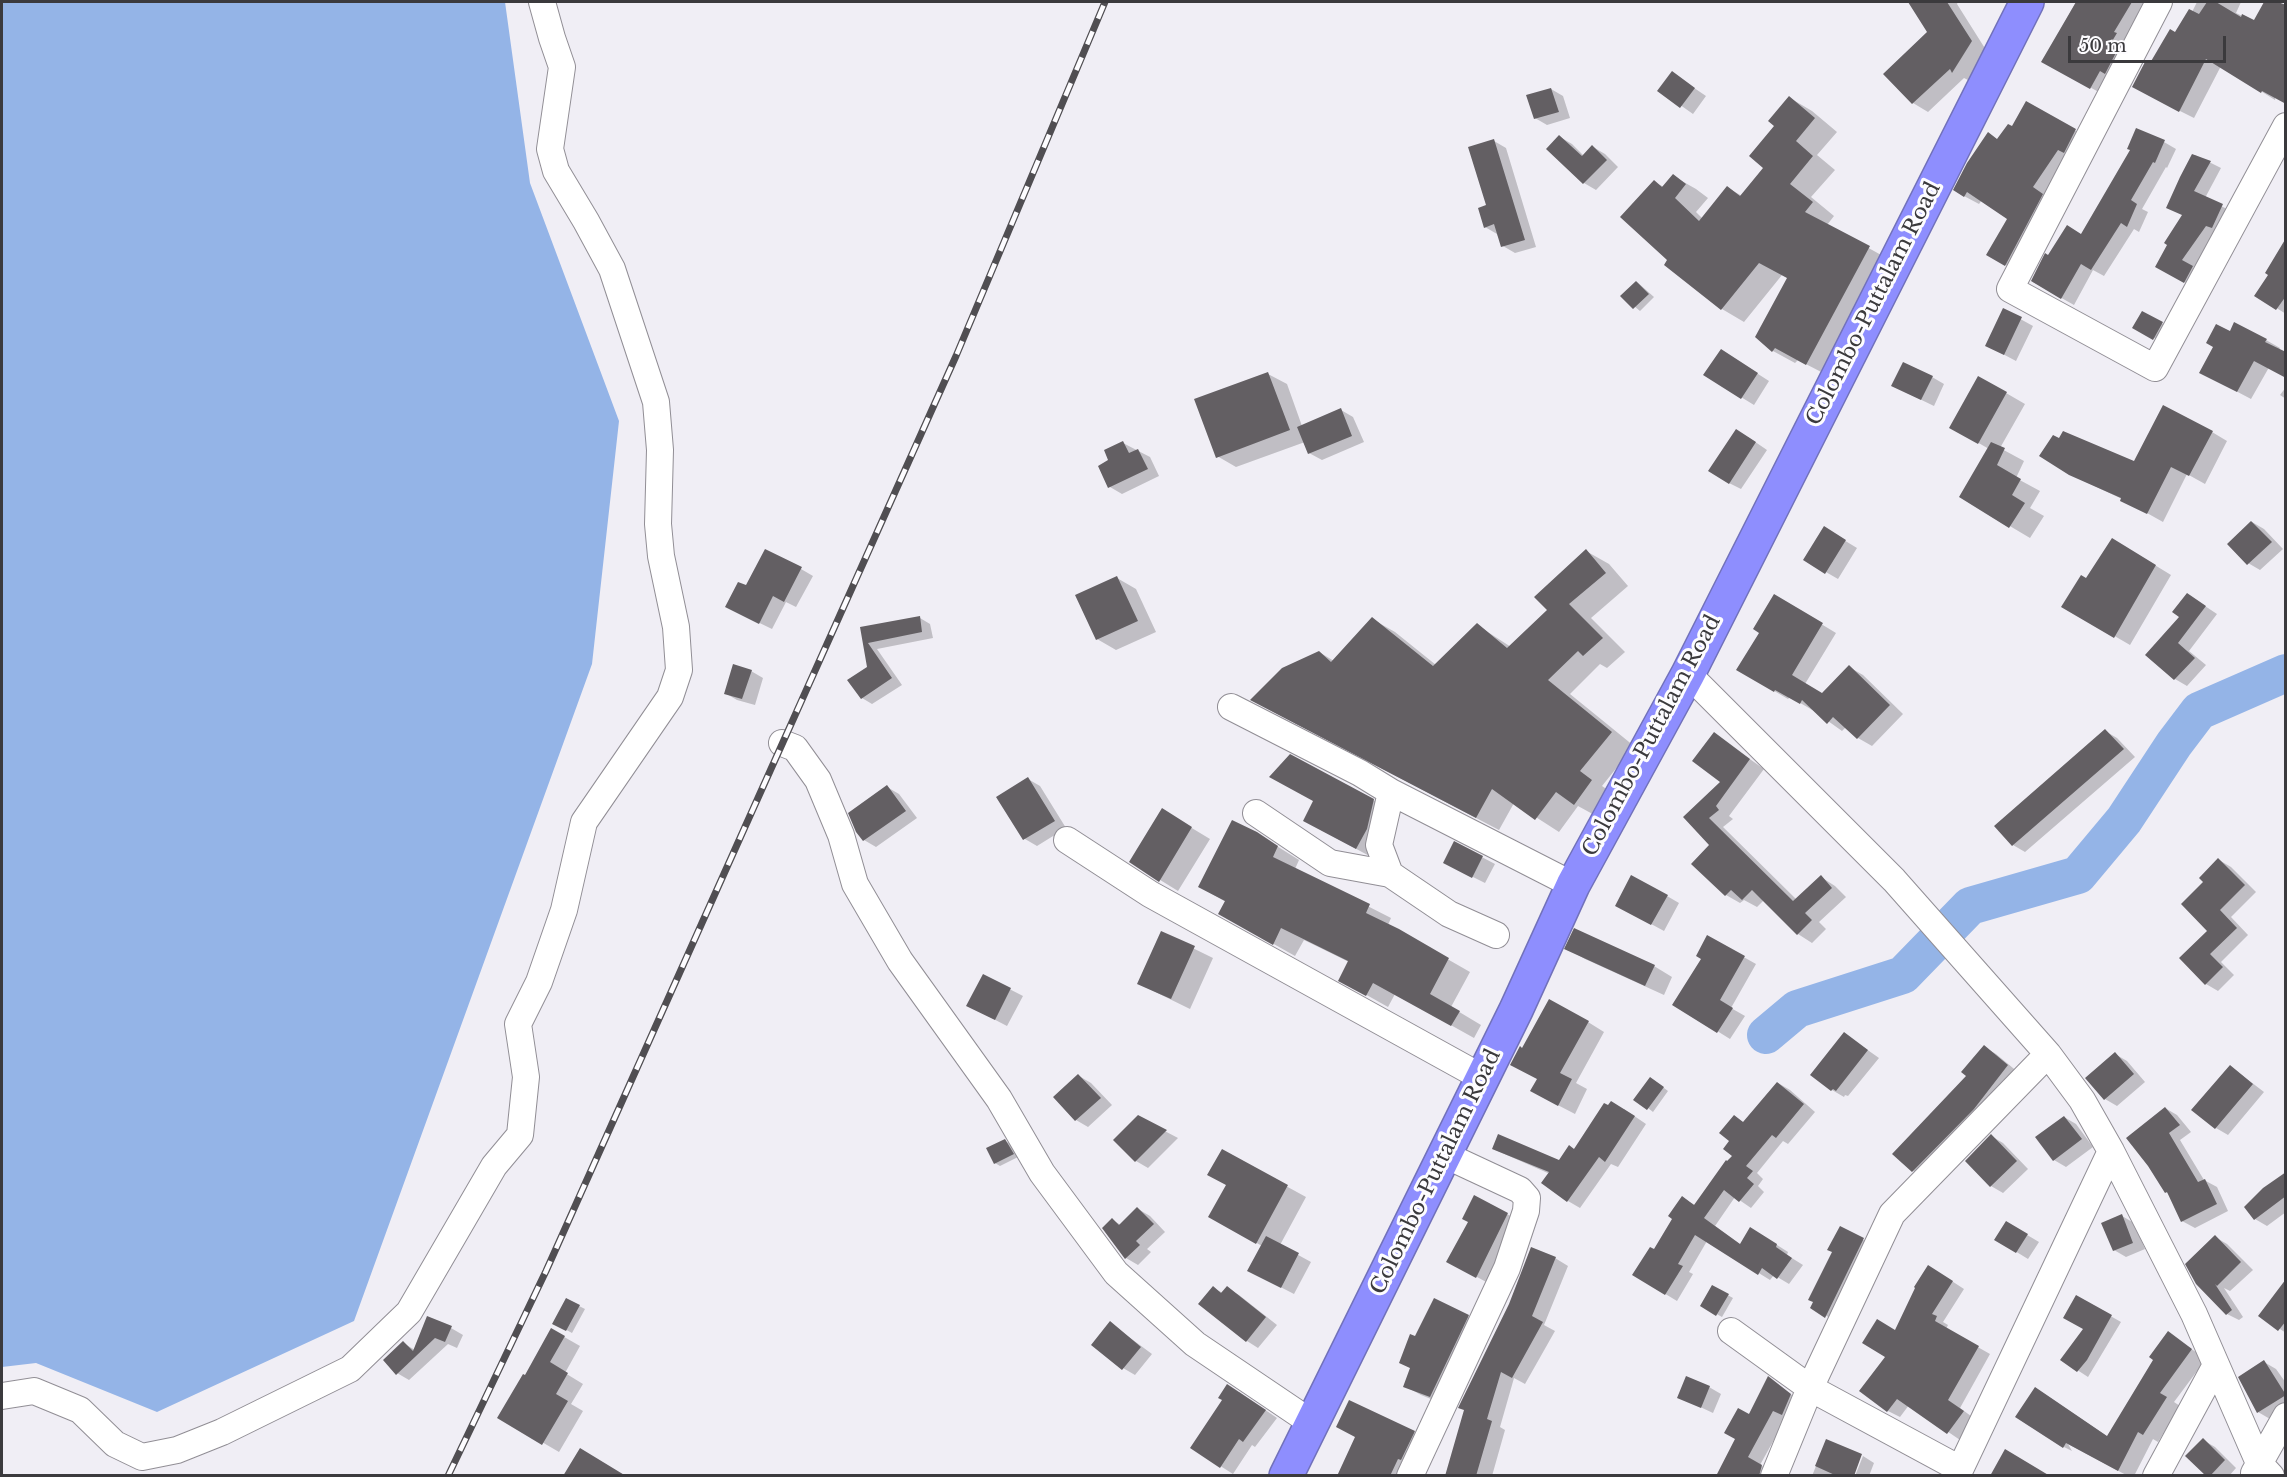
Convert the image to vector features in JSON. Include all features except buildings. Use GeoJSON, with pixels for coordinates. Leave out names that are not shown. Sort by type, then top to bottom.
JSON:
{"type":"FeatureCollection","features":[{"type":"Feature","properties":{"kind":"highway","name":"Colombo-Puttalam Road"},"geometry":{"type":"LineString","coordinates":[[1286,1476],[1483,1078],[1573,885],[1688,674],[2027,2]]}},
{"type":"Feature","properties":{"kind":"street"},"geometry":{"type":"LineString","coordinates":[[2,1396],[34,1391],[80,1410],[115,1444],[142,1457],[177,1450],[222,1432],[350,1369],[409,1312],[494,1166],[520,1135],[526,1077],[518,1024],[539,982],[564,910],[584,822],[670,697],[679,669],[676,627],[658,524],[660,450],[656,402],[612,269],[556,171],[550,149],[562,67],[542,2]]}},
{"type":"Feature","properties":{"kind":"street"},"geometry":{"type":"LineString","coordinates":[[2159,2],[2010,289],[2155,368],[2286,126]]}},
{"type":"Feature","properties":{"kind":"street"},"geometry":{"type":"LineString","coordinates":[[1688,674],[1894,880],[2048,1054],[2082,1100],[2111,1151],[2194,1314],[2261,1471]]}},
{"type":"Feature","properties":{"kind":"street"},"geometry":{"type":"LineString","coordinates":[[1231,707],[1573,885]]}},
{"type":"Feature","properties":{"kind":"street"},"geometry":{"type":"LineString","coordinates":[[782,743],[795,748],[818,780],[841,836],[855,884],[900,961],[999,1099],[1042,1173],[1116,1273],[1195,1344],[1312,1423]]}},
{"type":"Feature","properties":{"kind":"street"},"geometry":{"type":"LineString","coordinates":[[1390,874],[1379,845],[1391,792]]}},
{"type":"Feature","properties":{"kind":"street"},"geometry":{"type":"LineString","coordinates":[[1256,813],[1330,863],[1390,874],[1449,914],[1496,935]]}},
{"type":"Feature","properties":{"kind":"street"},"geometry":{"type":"LineString","coordinates":[[1067,840],[1150,894],[1483,1078]]}},
{"type":"Feature","properties":{"kind":"street"},"geometry":{"type":"LineString","coordinates":[[1774,1476],[1810,1388],[1892,1214],[2048,1054]]}},
{"type":"Feature","properties":{"kind":"street"},"geometry":{"type":"LineString","coordinates":[[1731,1331],[1810,1388],[1959,1472],[2111,1151]]}},
{"type":"Feature","properties":{"kind":"street"},"geometry":{"type":"LineString","coordinates":[[1410,1476],[1507,1268],[1526,1211],[1527,1198],[1520,1190],[1445,1155]]}},
{"type":"Feature","properties":{"kind":"street"},"geometry":{"type":"LineString","coordinates":[[2156,1476],[2216,1365]]}},
{"type":"Feature","properties":{"kind":"street"},"geometry":{"type":"LineString","coordinates":[[2261,1471],[2286,1416]]}},
{"type":"Feature","properties":{"kind":"water"},"geometry":{"type":"Polygon","coordinates":[[[2,2],[505,2],[530,183],[619,421],[592,664],[354,1321],[157,1412],[36,1363],[2,1367],[2,2]]]}},
{"type":"Feature","properties":{"kind":"waterway"},"geometry":{"type":"LineString","coordinates":[[1766,1035],[1797,1009],[1903,975],[1970,906],[2078,875],[2124,820],[2174,744],[2199,711],[2286,673]]}},
{"type":"Feature","properties":{"kind":"railway"},"geometry":{"type":"LineString","coordinates":[[448,1476],[546,1271],[956,356],[1105,2]]}}]}
